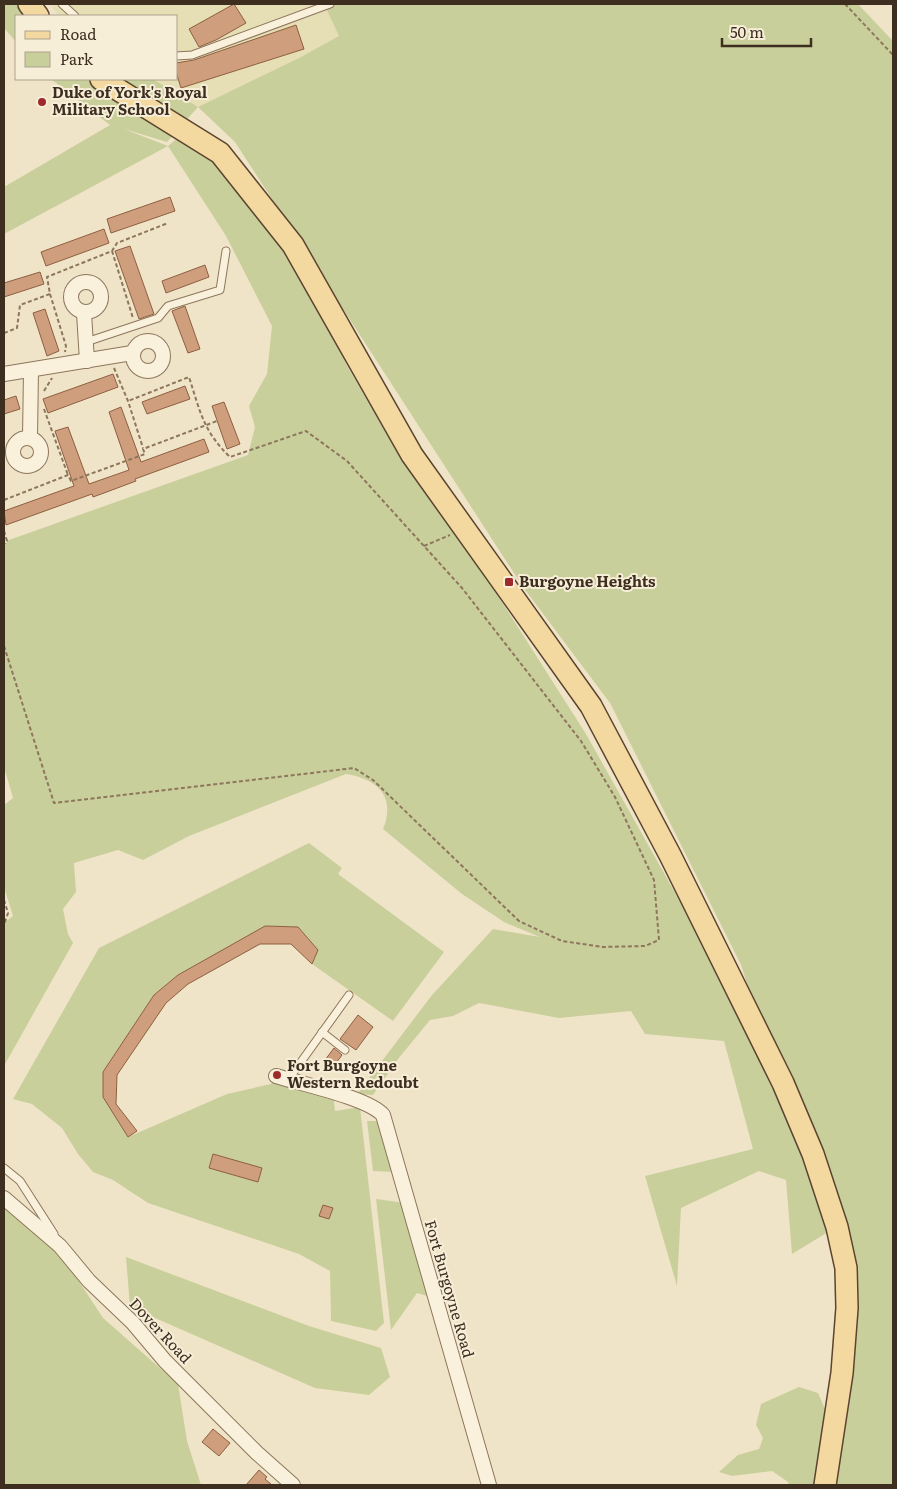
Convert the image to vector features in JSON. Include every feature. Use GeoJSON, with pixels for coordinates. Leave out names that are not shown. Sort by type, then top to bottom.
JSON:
{"type":"FeatureCollection","features":[{"type":"Feature","properties":{"kind":"main road"},"geometry":{"type":"LineString","coordinates":[[29,4],[37,15]]}},
{"type":"Feature","properties":{"kind":"main road"},"geometry":{"type":"LineString","coordinates":[[103,80],[220,153],[293,245],[412,455],[591,706],[670,855],[783,1083],[813,1154],[837,1227],[846,1268],[847,1308],[842,1373],[825,1485]]}},
{"type":"Feature","properties":{"kind":"street"},"geometry":{"type":"LineString","coordinates":[[84,313],[87,361]]}},
{"type":"Feature","properties":{"kind":"street"},"geometry":{"type":"LineString","coordinates":[[4,374],[132,353]]}},
{"type":"Feature","properties":{"kind":"street"},"geometry":{"type":"LineString","coordinates":[[30,438],[31,370]]}},
{"type":"Feature","properties":{"kind":"street","name":"Fort Burgoyne Road"},"geometry":{"type":"LineString","coordinates":[[282,1078],[372,1106],[384,1116],[489,1485]]}},
{"type":"Feature","properties":{"kind":"street","name":"Dover Road"},"geometry":{"type":"LineString","coordinates":[[4,1198],[60,1246],[89,1281],[133,1323],[165,1361],[257,1453],[293,1485]]}},
{"type":"Feature","properties":{"kind":"lane"},"geometry":{"type":"LineString","coordinates":[[62,4],[75,15]]}},
{"type":"Feature","properties":{"kind":"lane"},"geometry":{"type":"LineString","coordinates":[[178,56],[192,55],[330,4]]}},
{"type":"Feature","properties":{"kind":"lane"},"geometry":{"type":"LineString","coordinates":[[86,342],[158,318],[168,306],[220,290],[226,251]]}},
{"type":"Feature","properties":{"kind":"lane"},"geometry":{"type":"LineString","coordinates":[[282,1078],[322,1032],[349,995]]}},
{"type":"Feature","properties":{"kind":"lane"},"geometry":{"type":"LineString","coordinates":[[322,1032],[346,1050]]}},
{"type":"Feature","properties":{"kind":"lane"},"geometry":{"type":"LineString","coordinates":[[4,1168],[20,1181],[40,1214],[76,1265]]}},
{"type":"Feature","properties":{"kind":"path"},"geometry":{"type":"LineString","coordinates":[[845,4],[893,55]]}},
{"type":"Feature","properties":{"kind":"path"},"geometry":{"type":"LineString","coordinates":[[40,399],[60,366],[66,346],[50,294],[47,276],[112,251],[117,243],[168,223]]}},
{"type":"Feature","properties":{"kind":"path"},"geometry":{"type":"LineString","coordinates":[[112,251],[135,326]]}},
{"type":"Feature","properties":{"kind":"path"},"geometry":{"type":"LineString","coordinates":[[4,333],[17,328],[20,305],[50,294]]}},
{"type":"Feature","properties":{"kind":"path"},"geometry":{"type":"LineString","coordinates":[[43,407],[70,482],[145,454],[128,401],[110,357]]}},
{"type":"Feature","properties":{"kind":"path"},"geometry":{"type":"LineString","coordinates":[[4,646],[54,803],[354,768],[373,780],[519,921],[562,940],[603,947],[645,946],[659,940],[654,880],[615,797],[581,741],[462,588],[347,461],[306,431],[230,457],[214,442],[204,426],[189,377],[128,401]]}},
{"type":"Feature","properties":{"kind":"path"},"geometry":{"type":"LineString","coordinates":[[143,449],[217,421]]}},
{"type":"Feature","properties":{"kind":"path"},"geometry":{"type":"LineString","coordinates":[[4,500],[68,475]]}},
{"type":"Feature","properties":{"kind":"path"},"geometry":{"type":"LineString","coordinates":[[424,546],[464,529]]}},
{"type":"Feature","properties":{"kind":"path"},"geometry":{"type":"LineString","coordinates":[[4,532],[7,541],[4,544]]}},
{"type":"Feature","properties":{"kind":"path"},"geometry":{"type":"LineString","coordinates":[[4,900],[8,913],[4,925]]}},
{"type":"Feature","properties":{"kind":"shaded area"},"geometry":{"type":"Polygon","coordinates":[[[50,4],[324,4],[339,36],[299,58],[198,107],[139,80],[178,80],[178,15],[58,15],[50,4]]]}},
{"type":"Feature","properties":{"kind":"green space"},"geometry":{"type":"Polygon","coordinates":[[[4,4],[34,4],[41,15],[15,15],[15,41],[4,28],[4,4]]]}},
{"type":"Feature","properties":{"kind":"green space"},"geometry":{"type":"Polygon","coordinates":[[[324,4],[858,4],[893,41],[893,1485],[835,1485],[854,1309],[741,965],[610,703],[523,587],[235,142],[198,107],[299,58],[339,36],[324,4]]]}},
{"type":"Feature","properties":{"kind":"green space"},"geometry":{"type":"Polygon","coordinates":[[[52,80],[155,80],[198,107],[167,142],[124,129],[168,146],[4,234],[4,187],[110,125],[52,80]]]}},
{"type":"Feature","properties":{"kind":"green space"},"geometry":{"type":"Polygon","coordinates":[[[185,132],[222,156],[297,252],[346,364],[404,464],[451,522],[586,734],[752,1030],[804,1163],[828,1232],[792,1254],[786,1180],[759,1171],[681,1208],[677,1286],[645,1176],[753,1149],[724,1041],[645,1034],[631,1011],[559,1018],[479,1003],[453,1016],[430,1020],[398,1059],[373,1095],[357,1094],[432,995],[493,929],[540,937],[504,922],[462,894],[383,829],[387,808],[385,799],[375,785],[357,776],[346,774],[189,836],[143,860],[118,850],[74,863],[76,892],[63,909],[68,934],[73,943],[4,1066],[4,923],[13,916],[4,887],[4,805],[13,798],[4,767],[4,545],[9,540],[248,455],[255,427],[249,406],[267,374],[272,326],[226,236],[168,146],[185,132]]]}},
{"type":"Feature","properties":{"kind":"green space"},"geometry":{"type":"Polygon","coordinates":[[[309,843],[342,868],[338,874],[444,952],[393,1021],[312,964],[318,950],[298,927],[265,926],[178,975],[154,995],[103,1072],[104,1098],[128,1137],[227,1094],[271,1084],[276,1076],[333,1094],[335,1111],[360,1107],[384,1323],[376,1331],[331,1321],[330,1271],[299,1254],[148,1203],[113,1180],[93,1172],[78,1154],[62,1128],[32,1104],[13,1099],[99,948],[309,843]]]}},
{"type":"Feature","properties":{"kind":"green space"},"geometry":{"type":"Polygon","coordinates":[[[367,1121],[380,1121],[394,1172],[373,1171],[367,1121]]]}},
{"type":"Feature","properties":{"kind":"green space"},"geometry":{"type":"Polygon","coordinates":[[[4,1198],[50,1237],[103,1318],[178,1384],[187,1441],[201,1485],[4,1485],[4,1198]]]}},
{"type":"Feature","properties":{"kind":"green space"},"geometry":{"type":"Polygon","coordinates":[[[376,1199],[405,1203],[431,1297],[417,1293],[391,1330],[376,1199]]]}},
{"type":"Feature","properties":{"kind":"green space"},"geometry":{"type":"Polygon","coordinates":[[[126,1257],[309,1326],[381,1348],[390,1377],[369,1395],[315,1388],[130,1307],[126,1257]]]}},
{"type":"Feature","properties":{"kind":"green space"},"geometry":{"type":"Polygon","coordinates":[[[799,1387],[818,1393],[825,1409],[818,1485],[789,1485],[788,1482],[772,1471],[732,1476],[719,1472],[738,1455],[759,1449],[763,1438],[756,1425],[761,1404],[799,1387]]]}},
{"type":"Feature","properties":{"kind":"building"},"geometry":{"type":"Polygon","coordinates":[[[234,4],[246,23],[199,47],[189,29],[234,4]]]}},
{"type":"Feature","properties":{"kind":"building"},"geometry":{"type":"Polygon","coordinates":[[[296,25],[304,49],[181,88],[178,78],[178,63],[194,60],[296,25]]]}},
{"type":"Feature","properties":{"kind":"building"},"geometry":{"type":"Polygon","coordinates":[[[170,197],[175,211],[111,233],[107,219],[170,197]]]}},
{"type":"Feature","properties":{"kind":"building"},"geometry":{"type":"Polygon","coordinates":[[[104,229],[109,243],[46,266],[41,252],[104,229]]]}},
{"type":"Feature","properties":{"kind":"building"},"geometry":{"type":"Polygon","coordinates":[[[130,246],[154,314],[139,319],[115,251],[130,246]]]}},
{"type":"Feature","properties":{"kind":"building"},"geometry":{"type":"Polygon","coordinates":[[[205,265],[209,277],[166,293],[162,281],[205,265]]]}},
{"type":"Feature","properties":{"kind":"building"},"geometry":{"type":"Polygon","coordinates":[[[40,272],[44,284],[4,297],[4,283],[40,272]]]}},
{"type":"Feature","properties":{"kind":"building"},"geometry":{"type":"Polygon","coordinates":[[[185,306],[200,349],[188,353],[172,311],[185,306]]]}},
{"type":"Feature","properties":{"kind":"building"},"geometry":{"type":"Polygon","coordinates":[[[45,309],[59,351],[47,356],[33,313],[45,309]]]}},
{"type":"Feature","properties":{"kind":"building"},"geometry":{"type":"Polygon","coordinates":[[[113,374],[118,387],[48,413],[43,399],[113,374]]]}},
{"type":"Feature","properties":{"kind":"building"},"geometry":{"type":"Polygon","coordinates":[[[185,386],[190,399],[147,414],[142,402],[185,386]]]}},
{"type":"Feature","properties":{"kind":"building"},"geometry":{"type":"Polygon","coordinates":[[[16,396],[20,409],[4,414],[4,400],[16,396]]]}},
{"type":"Feature","properties":{"kind":"building"},"geometry":{"type":"Polygon","coordinates":[[[224,402],[240,444],[227,449],[212,406],[224,402]]]}},
{"type":"Feature","properties":{"kind":"building"},"geometry":{"type":"Polygon","coordinates":[[[121,407],[141,462],[204,439],[209,452],[135,479],[136,481],[93,497],[92,494],[6,525],[4,511],[74,486],[55,431],[68,427],[89,484],[129,470],[109,412],[121,407]]]}},
{"type":"Feature","properties":{"kind":"building"},"geometry":{"type":"Polygon","coordinates":[[[265,926],[298,927],[318,950],[312,964],[291,944],[260,944],[188,984],[166,1003],[117,1075],[116,1104],[137,1131],[128,1137],[103,1097],[103,1072],[154,995],[178,975],[265,926]]]}},
{"type":"Feature","properties":{"kind":"building"},"geometry":{"type":"Polygon","coordinates":[[[358,1015],[373,1027],[356,1050],[340,1039],[358,1015]]]}},
{"type":"Feature","properties":{"kind":"building"},"geometry":{"type":"Polygon","coordinates":[[[334,1048],[342,1055],[333,1067],[325,1060],[334,1048]]]}},
{"type":"Feature","properties":{"kind":"building"},"geometry":{"type":"Polygon","coordinates":[[[213,1154],[262,1168],[258,1182],[209,1168],[213,1154]]]}},
{"type":"Feature","properties":{"kind":"building"},"geometry":{"type":"Polygon","coordinates":[[[323,1205],[333,1208],[329,1219],[319,1216],[323,1205]]]}},
{"type":"Feature","properties":{"kind":"building"},"geometry":{"type":"Polygon","coordinates":[[[213,1429],[230,1443],[219,1456],[202,1442],[213,1429]]]}},
{"type":"Feature","properties":{"kind":"building"},"geometry":{"type":"Polygon","coordinates":[[[259,1470],[272,1485],[246,1485],[259,1470]]]}},
{"type":"Feature","properties":{"kind":"place","name":"Duke of York's Royal Military School"},"geometry":{"type":"Point","coordinates":[42,102]}},
{"type":"Feature","properties":{"kind":"place","name":"Burgoyne Heights"},"geometry":{"type":"Point","coordinates":[509,582]}},
{"type":"Feature","properties":{"kind":"place","name":"Fort Burgoyne Western Redoubt"},"geometry":{"type":"Point","coordinates":[277,1075]}}]}
